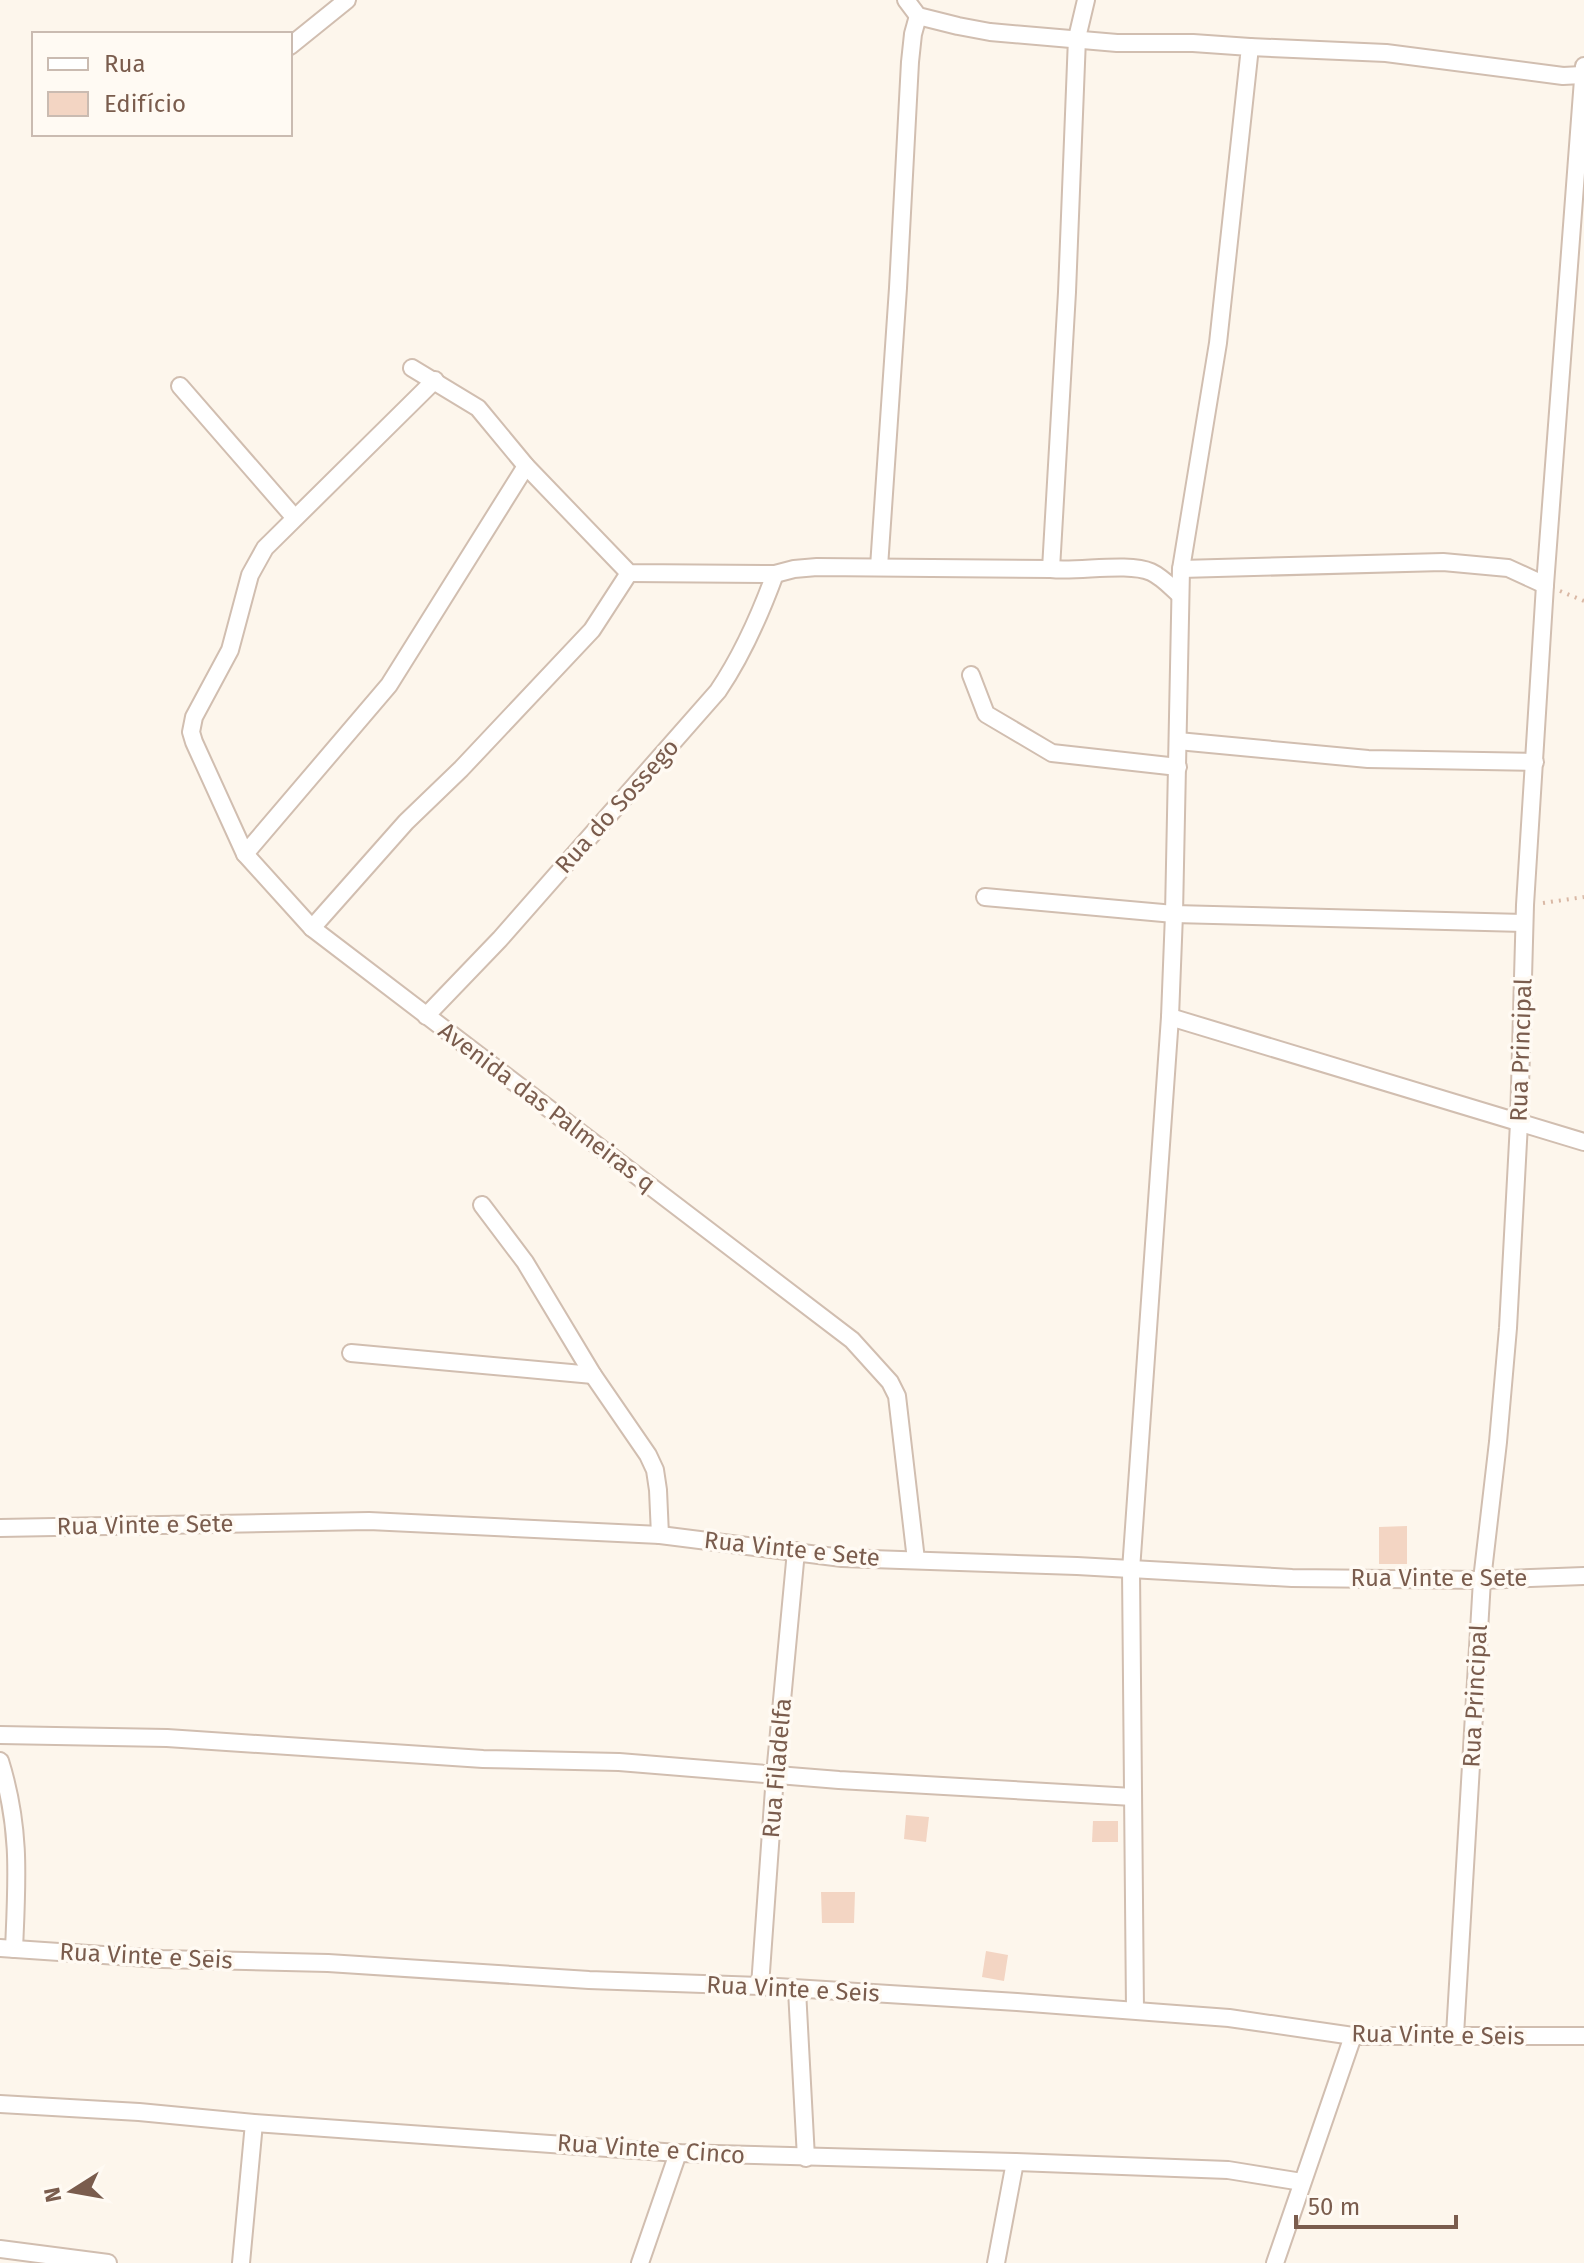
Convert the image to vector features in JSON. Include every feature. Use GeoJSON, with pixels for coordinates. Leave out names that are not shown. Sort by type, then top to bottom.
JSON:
{"type":"FeatureCollection","features":[{"type":"Feature","properties":{"kind":"street"},"geometry":{"type":"LineString","coordinates":[[292,44],[347,0]]}},
{"type":"Feature","properties":{"kind":"street"},"geometry":{"type":"LineString","coordinates":[[906,0],[918,16],[990,32],[1117,43],[1193,43],[1386,53],[1563,76],[1583,70]]}},
{"type":"Feature","properties":{"kind":"street"},"geometry":{"type":"LineString","coordinates":[[1051,569],[1067,292],[1077,38],[1086,0]]}},
{"type":"Feature","properties":{"kind":"street"},"geometry":{"type":"LineString","coordinates":[[879,567],[910,62],[918,16]]}},
{"type":"Feature","properties":{"kind":"street"},"geometry":{"type":"LineString","coordinates":[[1135,2010],[1131,1570],[1170,1017],[1181,569],[1218,343],[1250,47]]}},
{"type":"Feature","properties":{"kind":"street","name":"Rua Principal"},"geometry":{"type":"LineString","coordinates":[[1455,2035],[1482,1580],[1508,1328],[1519,1123],[1525,905],[1583,70]]}},
{"type":"Feature","properties":{"kind":"street"},"geometry":{"type":"LineString","coordinates":[[412,368],[478,408],[526,466],[629,573],[775,574],[806,568],[879,567],[1079,571],[1141,569],[1160,577],[1180,595]]}},
{"type":"Feature","properties":{"kind":"street","name":"Avenida das Palmeiras q"},"geometry":{"type":"LineString","coordinates":[[435,380],[265,548],[250,575],[230,650],[194,717],[191,732],[245,854],[312,928],[852,1340],[884,1374],[897,1396],[916,1560]]}},
{"type":"Feature","properties":{"kind":"street"},"geometry":{"type":"LineString","coordinates":[[180,386],[294,517]]}},
{"type":"Feature","properties":{"kind":"street"},"geometry":{"type":"LineString","coordinates":[[245,854],[389,685],[526,466]]}},
{"type":"Feature","properties":{"kind":"street"},"geometry":{"type":"LineString","coordinates":[[1181,569],[1443,562],[1508,568],[1545,585]]}},
{"type":"Feature","properties":{"kind":"street"},"geometry":{"type":"LineString","coordinates":[[312,928],[406,822],[461,769],[592,630],[629,573]]}},
{"type":"Feature","properties":{"kind":"street","name":"Rua do Sossego"},"geometry":{"type":"LineString","coordinates":[[426,1016],[500,939],[718,691],[737,664],[759,619],[775,574]]}},
{"type":"Feature","properties":{"kind":"street"},"geometry":{"type":"LineString","coordinates":[[971,675],[986,714],[1052,753],[1178,767]]}},
{"type":"Feature","properties":{"kind":"street"},"geometry":{"type":"LineString","coordinates":[[1178,741],[1368,759],[1535,762]]}},
{"type":"Feature","properties":{"kind":"street"},"geometry":{"type":"LineString","coordinates":[[985,897],[1174,914],[1524,923]]}},
{"type":"Feature","properties":{"kind":"street"},"geometry":{"type":"LineString","coordinates":[[1170,1017],[1584,1142]]}},
{"type":"Feature","properties":{"kind":"street"},"geometry":{"type":"LineString","coordinates":[[482,1205],[533,1276],[593,1375],[634,1432],[655,1470],[660,1535]]}},
{"type":"Feature","properties":{"kind":"street"},"geometry":{"type":"LineString","coordinates":[[351,1353],[593,1375]]}},
{"type":"Feature","properties":{"kind":"street","name":"Rua Vinte e Sete"},"geometry":{"type":"LineString","coordinates":[[0,1528],[369,1521],[660,1535],[842,1558],[1292,1578],[1482,1580],[1584,1576]]}},
{"type":"Feature","properties":{"kind":"street","name":"Rua Filadelfa"},"geometry":{"type":"LineString","coordinates":[[760,1986],[775,1775],[796,1551]]}},
{"type":"Feature","properties":{"kind":"street"},"geometry":{"type":"LineString","coordinates":[[0,1735],[167,1738],[483,1759],[619,1762],[1133,1797]]}},
{"type":"Feature","properties":{"kind":"street"},"geometry":{"type":"LineString","coordinates":[[0,1761],[13,1811],[18,1852],[7,1948]]}},
{"type":"Feature","properties":{"kind":"street","name":"Rua Vinte e Seis"},"geometry":{"type":"LineString","coordinates":[[7,1948],[162,1959],[328,1963],[589,1980],[760,1986],[1135,2010],[1229,2018],[1353,2036],[1584,2036]]}},
{"type":"Feature","properties":{"kind":"street"},"geometry":{"type":"LineString","coordinates":[[797,1990],[806,2158]]}},
{"type":"Feature","properties":{"kind":"street"},"geometry":{"type":"LineString","coordinates":[[1275,2263],[1353,2036]]}},
{"type":"Feature","properties":{"kind":"street","name":"Rua Vinte e Cinco"},"geometry":{"type":"LineString","coordinates":[[0,2104],[678,2153],[1228,2170],[1302,2182]]}},
{"type":"Feature","properties":{"kind":"street"},"geometry":{"type":"LineString","coordinates":[[241,2263],[254,2123]]}},
{"type":"Feature","properties":{"kind":"street"},"geometry":{"type":"LineString","coordinates":[[640,2263],[678,2153]]}},
{"type":"Feature","properties":{"kind":"street"},"geometry":{"type":"LineString","coordinates":[[996,2263],[1015,2162]]}},
{"type":"Feature","properties":{"kind":"street"},"geometry":{"type":"LineString","coordinates":[[0,2249],[108,2263]]}},
{"type":"Feature","properties":{"kind":"path"},"geometry":{"type":"LineString","coordinates":[[1525,905],[1584,897]]}},
{"type":"Feature","properties":{"kind":"building"},"geometry":{"type":"Polygon","coordinates":[[[1407,1526],[1407,1564],[1379,1564],[1379,1527],[1407,1526]]]}},
{"type":"Feature","properties":{"kind":"building"},"geometry":{"type":"Polygon","coordinates":[[[906,1815],[929,1817],[926,1842],[904,1839],[906,1815]]]}},
{"type":"Feature","properties":{"kind":"building"},"geometry":{"type":"Polygon","coordinates":[[[1093,1821],[1118,1821],[1118,1842],[1092,1842],[1093,1821]]]}},
{"type":"Feature","properties":{"kind":"building"},"geometry":{"type":"Polygon","coordinates":[[[821,1892],[855,1892],[854,1923],[822,1923],[821,1892]]]}},
{"type":"Feature","properties":{"kind":"building"},"geometry":{"type":"Polygon","coordinates":[[[986,1951],[1008,1955],[1004,1981],[982,1977],[986,1951]]]}}]}
